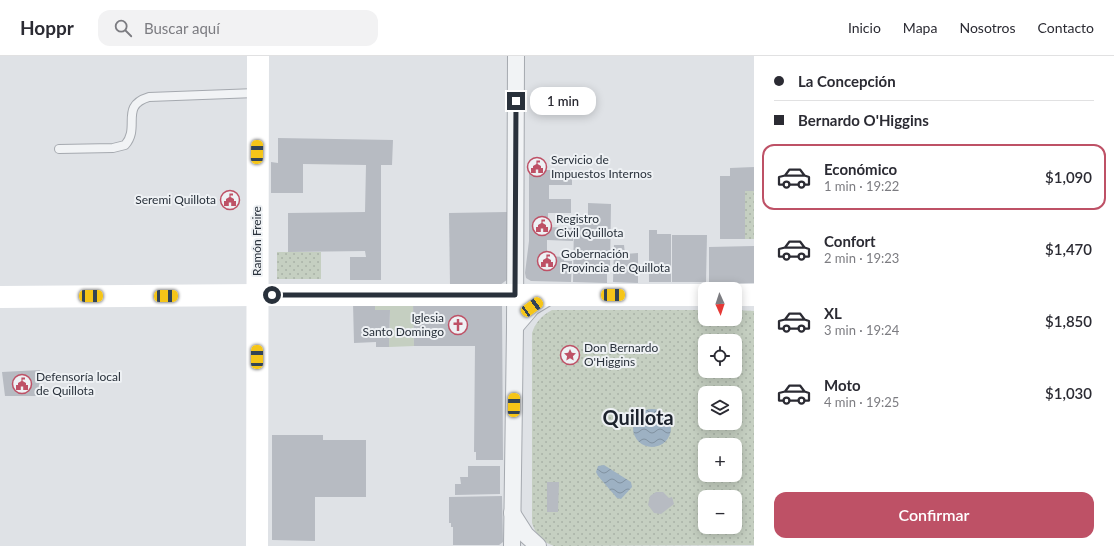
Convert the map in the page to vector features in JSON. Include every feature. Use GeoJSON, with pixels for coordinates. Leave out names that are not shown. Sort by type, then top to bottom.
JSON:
{"type":"FeatureCollection","features":[{"type":"Feature","properties":{"kind":"main road","name":"Ramón Freire"},"geometry":{"type":"LineString","coordinates":[[257,546],[258,56]]}},
{"type":"Feature","properties":{"kind":"main road"},"geometry":{"type":"LineString","coordinates":[[0,297],[257,295],[515,284],[552,295],[698,295]]}},
{"type":"Feature","properties":{"kind":"street"},"geometry":{"type":"LineString","coordinates":[[512,546],[515,327],[516,56]]}},
{"type":"Feature","properties":{"kind":"street"},"geometry":{"type":"LineString","coordinates":[[515,327],[532,307],[552,295]]}},
{"type":"Feature","properties":{"kind":"street"},"geometry":{"type":"LineString","coordinates":[[512,513],[526,535],[538,546]]}},
{"type":"Feature","properties":{"kind":"lane"},"geometry":{"type":"LineString","coordinates":[[59,149],[113,148],[126,145],[130,137],[133,108],[138,102],[150,97],[258,93]]}},
{"type":"Feature","properties":{"kind":"green space"},"geometry":{"type":"Polygon","coordinates":[[[745,191],[754,191],[754,239],[745,239],[745,191]]]}},
{"type":"Feature","properties":{"kind":"green space"},"geometry":{"type":"Polygon","coordinates":[[[277,252],[321,252],[321,279],[277,279],[277,252]]]}},
{"type":"Feature","properties":{"kind":"green space"},"geometry":{"type":"Polygon","coordinates":[[[375,303],[413,304],[414,346],[389,347],[390,310],[375,310],[375,303]]]}},
{"type":"Feature","properties":{"kind":"green space"},"geometry":{"type":"Polygon","coordinates":[[[552,310],[698,310],[698,326],[742,326],[742,310],[754,311],[754,545],[554,546],[540,538],[532,523],[532,333],[542,317],[552,310]]]}},
{"type":"Feature","properties":{"kind":"water"},"geometry":{"type":"Polygon","coordinates":[[[648,409],[656,409],[663,412],[668,417],[671,428],[668,439],[663,444],[656,447],[648,447],[641,444],[636,439],[633,432],[633,424],[636,417],[641,412],[648,409]]]}},
{"type":"Feature","properties":{"kind":"water"},"geometry":{"type":"Polygon","coordinates":[[[604,465],[631,482],[632,487],[621,499],[617,498],[596,472],[598,466],[604,465]]]}},
{"type":"Feature","properties":{"kind":"building"},"geometry":{"type":"Polygon","coordinates":[[[278,138],[393,140],[392,165],[381,165],[381,280],[350,280],[350,257],[366,257],[365,251],[288,252],[288,213],[365,212],[366,165],[303,164],[303,193],[271,193],[271,162],[278,163],[278,138]]]}},
{"type":"Feature","properties":{"kind":"building"},"geometry":{"type":"Polygon","coordinates":[[[754,167],[754,191],[745,191],[745,239],[720,239],[720,176],[730,176],[730,168],[754,167]]]}},
{"type":"Feature","properties":{"kind":"building"},"geometry":{"type":"Polygon","coordinates":[[[529,170],[572,170],[572,185],[549,185],[549,199],[571,199],[571,213],[548,213],[548,227],[573,228],[573,241],[547,240],[547,256],[564,257],[564,261],[572,261],[571,282],[531,281],[526,278],[525,273],[529,241],[529,170]]]}},
{"type":"Feature","properties":{"kind":"building"},"geometry":{"type":"Polygon","coordinates":[[[588,203],[611,204],[610,273],[607,273],[607,283],[573,282],[574,222],[588,222],[588,203]]]}},
{"type":"Feature","properties":{"kind":"building"},"geometry":{"type":"Polygon","coordinates":[[[507,212],[508,279],[500,285],[450,285],[449,213],[507,212]]]}},
{"type":"Feature","properties":{"kind":"building"},"geometry":{"type":"Polygon","coordinates":[[[649,230],[657,230],[657,234],[671,234],[671,282],[649,282],[649,230]]]}},
{"type":"Feature","properties":{"kind":"building"},"geometry":{"type":"Polygon","coordinates":[[[672,235],[707,235],[706,282],[672,282],[672,235]]]}},
{"type":"Feature","properties":{"kind":"building"},"geometry":{"type":"Polygon","coordinates":[[[614,245],[624,245],[625,254],[638,253],[638,283],[613,282],[614,245]]]}},
{"type":"Feature","properties":{"kind":"building"},"geometry":{"type":"Polygon","coordinates":[[[754,246],[754,283],[709,282],[709,247],[754,246]]]}},
{"type":"Feature","properties":{"kind":"building"},"geometry":{"type":"Polygon","coordinates":[[[353,303],[375,303],[375,310],[390,310],[389,347],[376,347],[376,342],[354,343],[353,303]]]}},
{"type":"Feature","properties":{"kind":"building"},"geometry":{"type":"Polygon","coordinates":[[[413,304],[502,304],[503,460],[476,460],[476,452],[474,452],[475,346],[414,346],[413,304]]]}},
{"type":"Feature","properties":{"kind":"building","name":"Defensoría local de Quillota"},"geometry":{"type":"Polygon","coordinates":[[[40,370],[39,396],[5,396],[2,372],[40,370]]]}},
{"type":"Feature","properties":{"kind":"building"},"geometry":{"type":"Polygon","coordinates":[[[272,435],[323,435],[323,440],[366,440],[366,497],[315,497],[315,541],[272,540],[272,435]]]}},
{"type":"Feature","properties":{"kind":"building"},"geometry":{"type":"Polygon","coordinates":[[[468,466],[500,466],[500,494],[455,495],[455,484],[461,484],[460,477],[468,477],[468,466]]]}},
{"type":"Feature","properties":{"kind":"building"},"geometry":{"type":"Polygon","coordinates":[[[547,482],[559,482],[558,512],[547,512],[547,482]]]}},
{"type":"Feature","properties":{"kind":"building"},"geometry":{"type":"Polygon","coordinates":[[[656,492],[663,492],[669,498],[672,497],[674,504],[661,514],[654,513],[648,505],[650,496],[656,492]]]}},
{"type":"Feature","properties":{"kind":"building"},"geometry":{"type":"Polygon","coordinates":[[[502,496],[503,542],[499,545],[453,545],[453,527],[451,527],[451,523],[449,523],[449,497],[502,496]]]}},
{"type":"Feature","properties":{"kind":"place","name":"Servicio de Impuestos Internos"},"geometry":{"type":"Point","coordinates":[537,167]}},
{"type":"Feature","properties":{"kind":"place","name":"Seremi Quillota"},"geometry":{"type":"Point","coordinates":[230,200]}},
{"type":"Feature","properties":{"kind":"place","name":"Registro Civil Quillota"},"geometry":{"type":"Point","coordinates":[542,226]}},
{"type":"Feature","properties":{"kind":"place","name":"Gobernación Provincia de Quillota"},"geometry":{"type":"Point","coordinates":[547,261]}},
{"type":"Feature","properties":{"kind":"place","name":"Iglesia Santo Domingo"},"geometry":{"type":"Point","coordinates":[458,325]}},
{"type":"Feature","properties":{"kind":"place","name":"Don Bernardo O'Higgins"},"geometry":{"type":"Point","coordinates":[570,355]}},
{"type":"Feature","properties":{"kind":"place","name":"Defensoría local de Quillota"},"geometry":{"type":"Point","coordinates":[22,384]}},
{"type":"Feature","properties":{"kind":"district","name":"Quillota"},"geometry":{"type":"Point","coordinates":[638,418]}},
{"type":"Feature","properties":{"kind":"route"},"geometry":{"type":"LineString","coordinates":[[272,295],[515,295],[516,101]]}}]}
